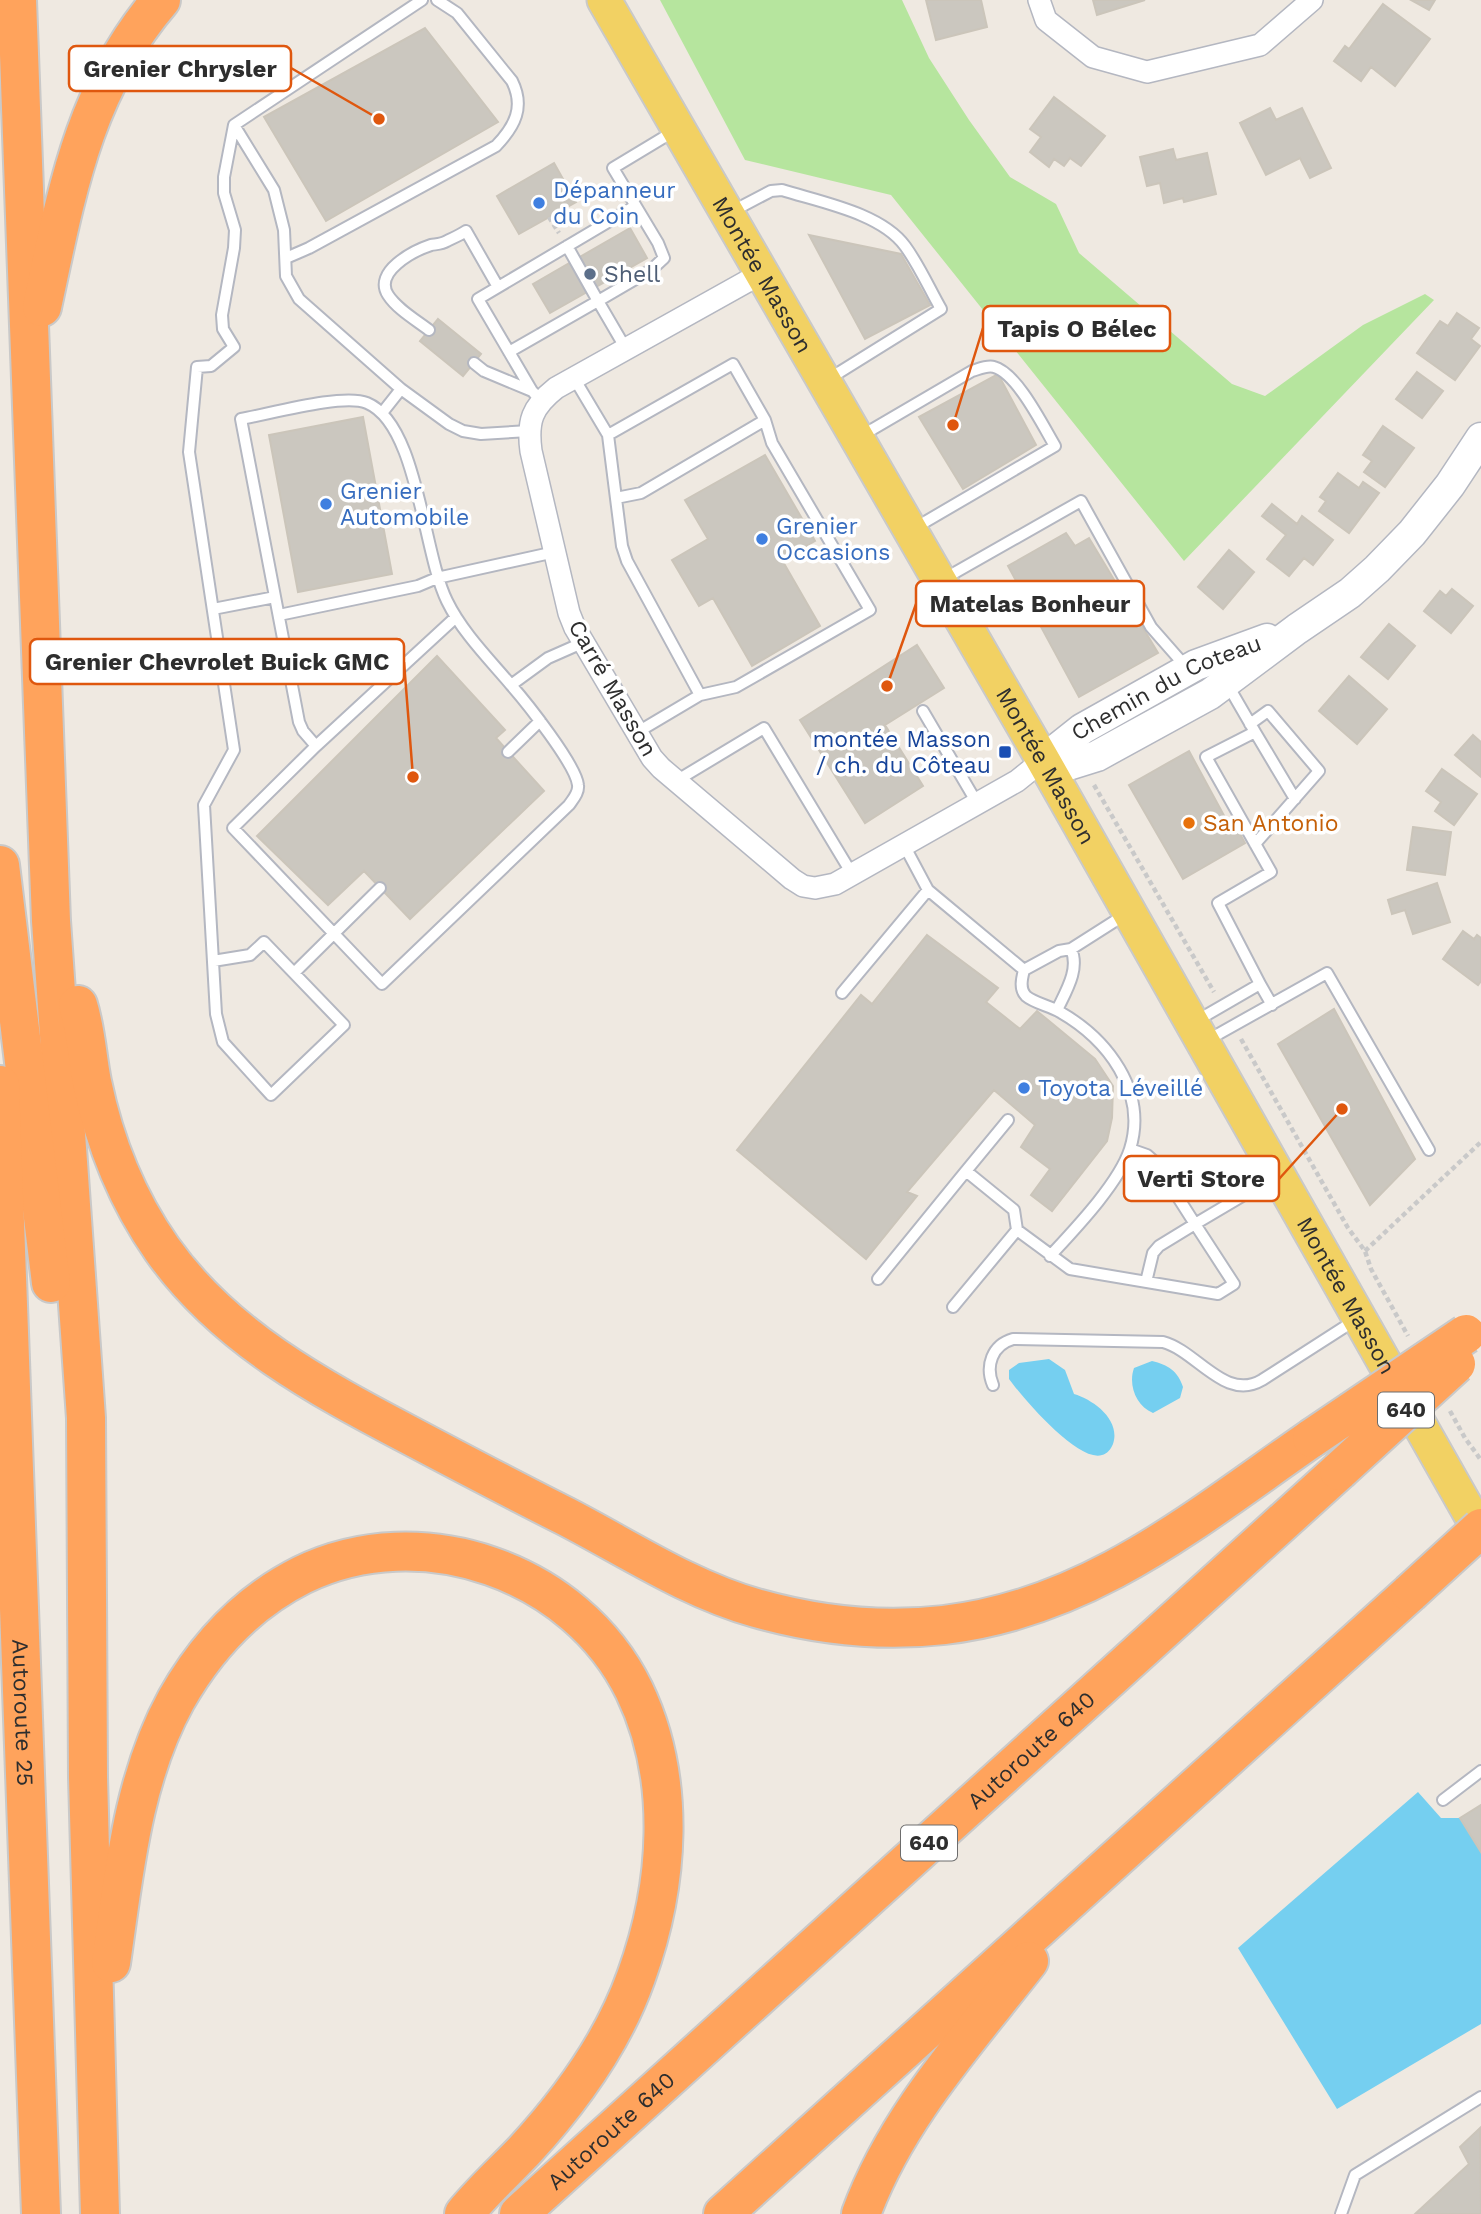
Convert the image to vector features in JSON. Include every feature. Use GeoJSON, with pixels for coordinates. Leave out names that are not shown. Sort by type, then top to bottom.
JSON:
{"type":"FeatureCollection","features":[{"type":"Feature","properties":{"kind":"highway"},"geometry":{"type":"LineString","coordinates":[[17,0],[51,921],[86,1418],[88,1777],[100,2214]]}},
{"type":"Feature","properties":{"kind":"highway"},"geometry":{"type":"LineString","coordinates":[[30,360],[65,200],[85,129],[121,56],[161,0]]}},
{"type":"Feature","properties":{"kind":"highway"},"geometry":{"type":"LineString","coordinates":[[0,865],[73,1473],[88,1777]]}},
{"type":"Feature","properties":{"kind":"highway"},"geometry":{"type":"LineString","coordinates":[[51,921],[82,1017],[93,1086],[121,1177],[161,1247],[204,1299],[286,1367],[356,1408],[666,1570],[722,1597],[785,1616],[849,1625],[942,1625],[1003,1614],[1060,1596],[1120,1567],[1179,1532],[1312,1438],[1475,1337]]}},
{"type":"Feature","properties":{"kind":"highway","name":"Autoroute 25"},"geometry":{"type":"LineString","coordinates":[[0,1085],[41,2214]]}},
{"type":"Feature","properties":{"kind":"highway","name":"Autoroute 640"},"geometry":{"type":"LineString","coordinates":[[519,2214],[1339,1471],[1475,1337]]}},
{"type":"Feature","properties":{"kind":"highway"},"geometry":{"type":"LineString","coordinates":[[723,2214],[1410,1592],[1481,1531]]}},
{"type":"Feature","properties":{"kind":"highway"},"geometry":{"type":"LineString","coordinates":[[95,2073],[134,1816],[163,1727],[175,1702],[204,1658],[220,1638],[257,1602],[305,1574],[330,1565],[355,1558],[415,1552],[452,1555],[499,1568],[542,1590],[577,1616],[607,1647],[621,1667],[642,1710],[658,1760],[664,1813],[663,1840],[650,1929],[635,1979],[614,2028],[580,2081],[549,2122],[464,2214]]}},
{"type":"Feature","properties":{"kind":"highway"},"geometry":{"type":"LineString","coordinates":[[861,2214],[882,2164],[912,2113],[1092,1880]]}},
{"type":"Feature","properties":{"kind":"main road","name":"Montée Masson"},"geometry":{"type":"LineString","coordinates":[[604,0],[1046,766],[1481,1531]]}},
{"type":"Feature","properties":{"kind":"street"},"geometry":{"type":"LineString","coordinates":[[1039,0],[1046,20],[1093,57],[1147,72],[1260,45],[1312,0]]}},
{"type":"Feature","properties":{"kind":"street"},"geometry":{"type":"LineString","coordinates":[[529,431],[537,396],[762,273]]}},
{"type":"Feature","properties":{"kind":"street","name":"Carré Masson"},"geometry":{"type":"LineString","coordinates":[[529,431],[531,451],[569,613],[582,643],[636,733],[652,758],[676,781],[803,886],[827,887],[1046,766]]}},
{"type":"Feature","properties":{"kind":"street","name":"Chemin du Coteau"},"geometry":{"type":"LineString","coordinates":[[1046,766],[1082,729],[1297,629],[1350,593],[1401,546],[1438,501],[1481,438]]}},
{"type":"Feature","properties":{"kind":"street","name":"Chemin du Coteau"},"geometry":{"type":"LineString","coordinates":[[1046,766],[1097,756],[1210,694],[1209,670]]}},
{"type":"Feature","properties":{"kind":"lane"},"geometry":{"type":"LineString","coordinates":[[213,961],[250,955],[264,942],[344,1025],[271,1095],[228,1049],[220,1035],[216,1014],[204,806],[234,750],[189,452],[197,367],[211,366],[233,347],[223,329],[222,315],[234,248],[235,230],[224,193],[224,177],[234,125],[422,0]]}},
{"type":"Feature","properties":{"kind":"lane"},"geometry":{"type":"LineString","coordinates":[[286,258],[496,146],[516,120],[519,106],[512,81],[457,13],[437,0]]}},
{"type":"Feature","properties":{"kind":"lane"},"geometry":{"type":"LineString","coordinates":[[234,125],[274,190],[284,230],[286,276],[299,299],[401,389],[442,419],[463,431],[498,435],[529,431]]}},
{"type":"Feature","properties":{"kind":"lane"},"geometry":{"type":"LineString","coordinates":[[509,352],[652,270],[664,258],[658,243],[613,168],[679,128]]}},
{"type":"Feature","properties":{"kind":"lane"},"geometry":{"type":"LineString","coordinates":[[727,214],[771,191],[782,190],[875,222],[895,235],[906,247],[941,309],[824,381]]}},
{"type":"Feature","properties":{"kind":"lane"},"geometry":{"type":"LineString","coordinates":[[537,396],[478,299],[635,206]]}},
{"type":"Feature","properties":{"kind":"lane"},"geometry":{"type":"LineString","coordinates":[[429,330],[388,296],[384,286],[385,276],[399,262],[466,231],[498,287]]}},
{"type":"Feature","properties":{"kind":"lane"},"geometry":{"type":"LineString","coordinates":[[567,246],[626,349]]}},
{"type":"Feature","properties":{"kind":"lane"},"geometry":{"type":"LineString","coordinates":[[474,363],[484,371],[537,396]]}},
{"type":"Feature","properties":{"kind":"lane"},"geometry":{"type":"LineString","coordinates":[[608,435],[733,364],[765,421],[772,443],[870,610],[736,687],[700,695],[636,733]]}},
{"type":"Feature","properties":{"kind":"lane"},"geometry":{"type":"LineString","coordinates":[[858,439],[972,371],[995,367],[1016,385],[1055,446],[910,530]]}},
{"type":"Feature","properties":{"kind":"lane"},"geometry":{"type":"LineString","coordinates":[[574,378],[608,435],[626,561],[700,695]]}},
{"type":"Feature","properties":{"kind":"lane"},"geometry":{"type":"LineString","coordinates":[[382,412],[401,389]]}},
{"type":"Feature","properties":{"kind":"lane"},"geometry":{"type":"LineString","coordinates":[[316,746],[299,722],[242,419],[337,401],[359,400],[382,412],[402,443],[409,462],[437,578],[456,617],[540,721],[573,772],[578,786],[576,795],[569,804],[382,984],[233,828],[316,746],[456,617]]}},
{"type":"Feature","properties":{"kind":"lane"},"geometry":{"type":"LineString","coordinates":[[616,498],[641,493],[765,421]]}},
{"type":"Feature","properties":{"kind":"lane"},"geometry":{"type":"LineString","coordinates":[[940,581],[1081,501],[1151,627],[1209,670],[1252,728],[1295,799]]}},
{"type":"Feature","properties":{"kind":"lane"},"geometry":{"type":"LineString","coordinates":[[279,615],[418,586],[437,578],[555,552]]}},
{"type":"Feature","properties":{"kind":"lane"},"geometry":{"type":"LineString","coordinates":[[213,609],[275,597]]}},
{"type":"Feature","properties":{"kind":"lane"},"geometry":{"type":"LineString","coordinates":[[511,685],[548,658],[582,643]]}},
{"type":"Feature","properties":{"kind":"lane"},"geometry":{"type":"LineString","coordinates":[[923,711],[977,803]]}},
{"type":"Feature","properties":{"kind":"lane"},"geometry":{"type":"LineString","coordinates":[[1255,844],[1319,771],[1268,711],[1252,728],[1206,757],[1255,844],[1271,872],[1218,903],[1272,1005]]}},
{"type":"Feature","properties":{"kind":"lane"},"geometry":{"type":"LineString","coordinates":[[508,752],[540,721]]}},
{"type":"Feature","properties":{"kind":"lane"},"geometry":{"type":"LineString","coordinates":[[676,781],[764,728],[852,874]]}},
{"type":"Feature","properties":{"kind":"lane"},"geometry":{"type":"LineString","coordinates":[[904,845],[928,890],[1024,970]]}},
{"type":"Feature","properties":{"kind":"lane"},"geometry":{"type":"LineString","coordinates":[[294,973],[380,888]]}},
{"type":"Feature","properties":{"kind":"lane"},"geometry":{"type":"LineString","coordinates":[[842,993],[928,890]]}},
{"type":"Feature","properties":{"kind":"lane"},"geometry":{"type":"LineString","coordinates":[[1024,970],[1059,951],[1071,949],[1129,912]]}},
{"type":"Feature","properties":{"kind":"lane"},"geometry":{"type":"LineString","coordinates":[[1057,1010],[1074,971],[1075,958],[1071,949]]}},
{"type":"Feature","properties":{"kind":"lane"},"geometry":{"type":"LineString","coordinates":[[1024,970],[1021,988],[1026,996],[1057,1010],[1089,1032],[1102,1045],[1125,1078],[1134,1111],[1130,1149],[1121,1167],[1105,1191],[1050,1256]]}},
{"type":"Feature","properties":{"kind":"lane"},"geometry":{"type":"LineString","coordinates":[[1198,1033],[1272,1005],[1327,973],[1429,1150]]}},
{"type":"Feature","properties":{"kind":"lane"},"geometry":{"type":"LineString","coordinates":[[1198,1033],[1260,984]]}},
{"type":"Feature","properties":{"kind":"lane"},"geometry":{"type":"LineString","coordinates":[[878,1279],[1008,1120]]}},
{"type":"Feature","properties":{"kind":"lane"},"geometry":{"type":"LineString","coordinates":[[966,1171],[1014,1210],[1017,1230],[1070,1269],[1218,1294],[1234,1284],[1156,1163],[1147,1155],[1130,1149]]}},
{"type":"Feature","properties":{"kind":"lane"},"geometry":{"type":"LineString","coordinates":[[1146,1282],[1153,1253],[1159,1246],[1278,1175]]}},
{"type":"Feature","properties":{"kind":"lane"},"geometry":{"type":"LineString","coordinates":[[953,1307],[1017,1230]]}},
{"type":"Feature","properties":{"kind":"lane"},"geometry":{"type":"LineString","coordinates":[[993,1385],[989,1377],[991,1359],[1004,1342],[1013,1339],[1163,1342],[1184,1350],[1229,1384],[1246,1387],[1262,1380],[1360,1318]]}},
{"type":"Feature","properties":{"kind":"lane"},"geometry":{"type":"LineString","coordinates":[[1443,1800],[1481,1771]]}},
{"type":"Feature","properties":{"kind":"lane"},"geometry":{"type":"LineString","coordinates":[[1341,2214],[1355,2175],[1481,2097]]}},
{"type":"Feature","properties":{"kind":"path","name":"Montée Masson"},"geometry":{"type":"LineString","coordinates":[[1098,790],[1215,994]]}},
{"type":"Feature","properties":{"kind":"path","name":"Montée Masson"},"geometry":{"type":"LineString","coordinates":[[1241,1040],[1348,1228],[1366,1251],[1382,1290],[1413,1345]]}},
{"type":"Feature","properties":{"kind":"path"},"geometry":{"type":"LineString","coordinates":[[1366,1251],[1481,1142]]}},
{"type":"Feature","properties":{"kind":"path"},"geometry":{"type":"LineString","coordinates":[[1445,1402],[1481,1460]]}},
{"type":"Feature","properties":{"kind":"green space"},"geometry":{"type":"Polygon","coordinates":[[[660,0],[902,0],[929,58],[1010,177],[1056,204],[1079,253],[1232,384],[1265,396],[1363,325],[1425,294],[1434,300],[1184,561],[891,195],[745,160],[660,0]]]}},
{"type":"Feature","properties":{"kind":"water"},"geometry":{"type":"Polygon","coordinates":[[[1049,1359],[1065,1370],[1074,1394],[1097,1406],[1109,1419],[1114,1435],[1112,1446],[1106,1454],[1092,1455],[1065,1439],[1009,1379],[1009,1370],[1019,1363],[1049,1359]]]}},
{"type":"Feature","properties":{"kind":"water"},"geometry":{"type":"Polygon","coordinates":[[[1152,1361],[1172,1370],[1183,1387],[1180,1398],[1153,1413],[1138,1400],[1132,1381],[1134,1368],[1152,1361]]]}},
{"type":"Feature","properties":{"kind":"water"},"geometry":{"type":"Polygon","coordinates":[[[1418,1792],[1441,1818],[1460,1818],[1481,1852],[1481,2024],[1337,2109],[1238,1948],[1418,1792]]]}},
{"type":"Feature","properties":{"kind":"building"},"geometry":{"type":"Polygon","coordinates":[[[926,0],[981,0],[987,27],[936,40],[926,0]]]}},
{"type":"Feature","properties":{"kind":"building"},"geometry":{"type":"Polygon","coordinates":[[[1093,0],[1145,0],[1097,15],[1093,0]]]}},
{"type":"Feature","properties":{"kind":"building"},"geometry":{"type":"Polygon","coordinates":[[[1411,0],[1435,0],[1429,10],[1411,0]]]}},
{"type":"Feature","properties":{"kind":"building"},"geometry":{"type":"Polygon","coordinates":[[[1383,4],[1430,39],[1395,86],[1371,67],[1361,81],[1334,61],[1345,46],[1349,49],[1383,4]]]}},
{"type":"Feature","properties":{"kind":"building"},"geometry":{"type":"Polygon","coordinates":[[[425,28],[498,122],[326,221],[264,117],[425,28]]]}},
{"type":"Feature","properties":{"kind":"building"},"geometry":{"type":"Polygon","coordinates":[[[1054,97],[1105,136],[1081,166],[1070,158],[1064,166],[1054,159],[1049,167],[1030,152],[1041,137],[1030,129],[1054,97]]]}},
{"type":"Feature","properties":{"kind":"building"},"geometry":{"type":"Polygon","coordinates":[[[1270,108],[1276,120],[1302,108],[1331,168],[1310,178],[1300,158],[1266,175],[1240,123],[1270,108]]]}},
{"type":"Feature","properties":{"kind":"building"},"geometry":{"type":"Polygon","coordinates":[[[1173,149],[1176,160],[1207,153],[1216,194],[1184,202],[1183,198],[1164,203],[1160,183],[1147,186],[1140,157],[1173,149]]]}},
{"type":"Feature","properties":{"kind":"building"},"geometry":{"type":"Polygon","coordinates":[[[554,163],[576,202],[519,234],[497,196],[554,163]]]}},
{"type":"Feature","properties":{"kind":"building"},"geometry":{"type":"Polygon","coordinates":[[[630,228],[647,258],[550,313],[533,284],[630,228]]]}},
{"type":"Feature","properties":{"kind":"building"},"geometry":{"type":"Polygon","coordinates":[[[809,235],[901,254],[930,305],[865,339],[809,235]]]}},
{"type":"Feature","properties":{"kind":"building"},"geometry":{"type":"Polygon","coordinates":[[[1457,313],[1479,328],[1471,339],[1480,346],[1455,380],[1417,353],[1440,321],[1448,326],[1457,313]]]}},
{"type":"Feature","properties":{"kind":"building"},"geometry":{"type":"Polygon","coordinates":[[[438,319],[481,354],[463,376],[420,341],[438,319]]]}},
{"type":"Feature","properties":{"kind":"building"},"geometry":{"type":"Polygon","coordinates":[[[1417,372],[1443,391],[1422,418],[1396,399],[1417,372]]]}},
{"type":"Feature","properties":{"kind":"building"},"geometry":{"type":"Polygon","coordinates":[[[998,374],[1036,445],[963,489],[919,417],[998,374]]]}},
{"type":"Feature","properties":{"kind":"building"},"geometry":{"type":"Polygon","coordinates":[[[363,417],[392,574],[298,592],[269,435],[363,417]]]}},
{"type":"Feature","properties":{"kind":"building"},"geometry":{"type":"Polygon","coordinates":[[[1383,426],[1414,448],[1385,487],[1364,472],[1372,461],[1363,455],[1383,426]]]}},
{"type":"Feature","properties":{"kind":"building"},"geometry":{"type":"Polygon","coordinates":[[[765,455],[815,541],[782,560],[820,626],[752,666],[713,598],[699,606],[672,560],[708,539],[685,500],[765,455]]]}},
{"type":"Feature","properties":{"kind":"building"},"geometry":{"type":"Polygon","coordinates":[[[1338,473],[1359,488],[1363,482],[1379,493],[1349,533],[1319,511],[1326,501],[1320,497],[1338,473]]]}},
{"type":"Feature","properties":{"kind":"building"},"geometry":{"type":"Polygon","coordinates":[[[1272,504],[1297,524],[1302,516],[1333,540],[1313,565],[1304,558],[1289,576],[1267,559],[1286,535],[1262,516],[1272,504]]]}},
{"type":"Feature","properties":{"kind":"building"},"geometry":{"type":"Polygon","coordinates":[[[1066,533],[1075,546],[1089,538],[1158,653],[1079,697],[1008,566],[1066,533]]]}},
{"type":"Feature","properties":{"kind":"building"},"geometry":{"type":"Polygon","coordinates":[[[1229,550],[1254,572],[1223,609],[1198,587],[1229,550]]]}},
{"type":"Feature","properties":{"kind":"building"},"geometry":{"type":"Polygon","coordinates":[[[1452,589],[1473,606],[1451,633],[1424,611],[1440,591],[1446,596],[1452,589]]]}},
{"type":"Feature","properties":{"kind":"building"},"geometry":{"type":"Polygon","coordinates":[[[1389,624],[1415,646],[1388,679],[1361,657],[1389,624]]]}},
{"type":"Feature","properties":{"kind":"building"},"geometry":{"type":"Polygon","coordinates":[[[917,645],[944,688],[885,725],[923,786],[865,823],[800,720],[917,645]]]}},
{"type":"Feature","properties":{"kind":"building"},"geometry":{"type":"Polygon","coordinates":[[[437,656],[505,730],[496,738],[544,791],[410,919],[364,871],[328,905],[257,836],[437,656]]]}},
{"type":"Feature","properties":{"kind":"building"},"geometry":{"type":"Polygon","coordinates":[[[1349,676],[1387,709],[1357,744],[1319,711],[1349,676]]]}},
{"type":"Feature","properties":{"kind":"building"},"geometry":{"type":"Polygon","coordinates":[[[1473,735],[1481,742],[1481,777],[1455,755],[1473,735]]]}},
{"type":"Feature","properties":{"kind":"building"},"geometry":{"type":"Polygon","coordinates":[[[1189,751],[1228,823],[1233,821],[1245,843],[1183,879],[1129,785],[1189,751]]]}},
{"type":"Feature","properties":{"kind":"building"},"geometry":{"type":"Polygon","coordinates":[[[1442,769],[1477,794],[1454,825],[1435,811],[1441,802],[1426,791],[1442,769]]]}},
{"type":"Feature","properties":{"kind":"building"},"geometry":{"type":"Polygon","coordinates":[[[1413,827],[1451,832],[1445,875],[1407,870],[1413,827]]]}},
{"type":"Feature","properties":{"kind":"building"},"geometry":{"type":"Polygon","coordinates":[[[1437,883],[1450,922],[1413,934],[1405,910],[1392,914],[1388,900],[1437,883]]]}},
{"type":"Feature","properties":{"kind":"building"},"geometry":{"type":"Polygon","coordinates":[[[1463,931],[1474,939],[1477,935],[1481,938],[1481,981],[1478,985],[1443,959],[1463,931]]]}},
{"type":"Feature","properties":{"kind":"building"},"geometry":{"type":"Polygon","coordinates":[[[927,935],[998,988],[986,1002],[1020,1029],[1037,1011],[1095,1059],[1113,1086],[1112,1118],[1107,1141],[1052,1211],[1031,1195],[1050,1169],[1021,1147],[1035,1125],[994,1090],[907,1192],[917,1196],[866,1259],[737,1150],[861,995],[872,1004],[927,935]]]}},
{"type":"Feature","properties":{"kind":"building"},"geometry":{"type":"Polygon","coordinates":[[[1334,1009],[1415,1159],[1370,1205],[1278,1044],[1334,1009]]]}},
{"type":"Feature","properties":{"kind":"building"},"geometry":{"type":"Polygon","coordinates":[[[1481,1805],[1481,1852],[1460,1818],[1481,1805]]]}},
{"type":"Feature","properties":{"kind":"building"},"geometry":{"type":"Polygon","coordinates":[[[1480,2128],[1481,2214],[1415,2214],[1469,2164],[1460,2147],[1480,2128]]]}},
{"type":"Feature","properties":{"kind":"place","name":"Grenier Chrysler"},"geometry":{"type":"Point","coordinates":[379,119]}},
{"type":"Feature","properties":{"kind":"place","name":"Dépanneur du Coin"},"geometry":{"type":"Point","coordinates":[539,203]}},
{"type":"Feature","properties":{"kind":"place","name":"Shell"},"geometry":{"type":"Point","coordinates":[590,274]}},
{"type":"Feature","properties":{"kind":"place","name":"Tapis O Bélec"},"geometry":{"type":"Point","coordinates":[953,425]}},
{"type":"Feature","properties":{"kind":"place","name":"Grenier Automobile"},"geometry":{"type":"Point","coordinates":[326,504]}},
{"type":"Feature","properties":{"kind":"place","name":"Grenier Occasions"},"geometry":{"type":"Point","coordinates":[762,539]}},
{"type":"Feature","properties":{"kind":"place","name":"Matelas Bonheur"},"geometry":{"type":"Point","coordinates":[887,686]}},
{"type":"Feature","properties":{"kind":"place","name":"montée Masson / ch. du Côteau"},"geometry":{"type":"Point","coordinates":[1005,752]}},
{"type":"Feature","properties":{"kind":"place","name":"Grenier Chevrolet Buick GMC"},"geometry":{"type":"Point","coordinates":[413,777]}},
{"type":"Feature","properties":{"kind":"place","name":"San Antonio"},"geometry":{"type":"Point","coordinates":[1189,823]}},
{"type":"Feature","properties":{"kind":"place","name":"Toyota Léveillé"},"geometry":{"type":"Point","coordinates":[1024,1088]}},
{"type":"Feature","properties":{"kind":"place","name":"Verti Store"},"geometry":{"type":"Point","coordinates":[1342,1109]}}]}
